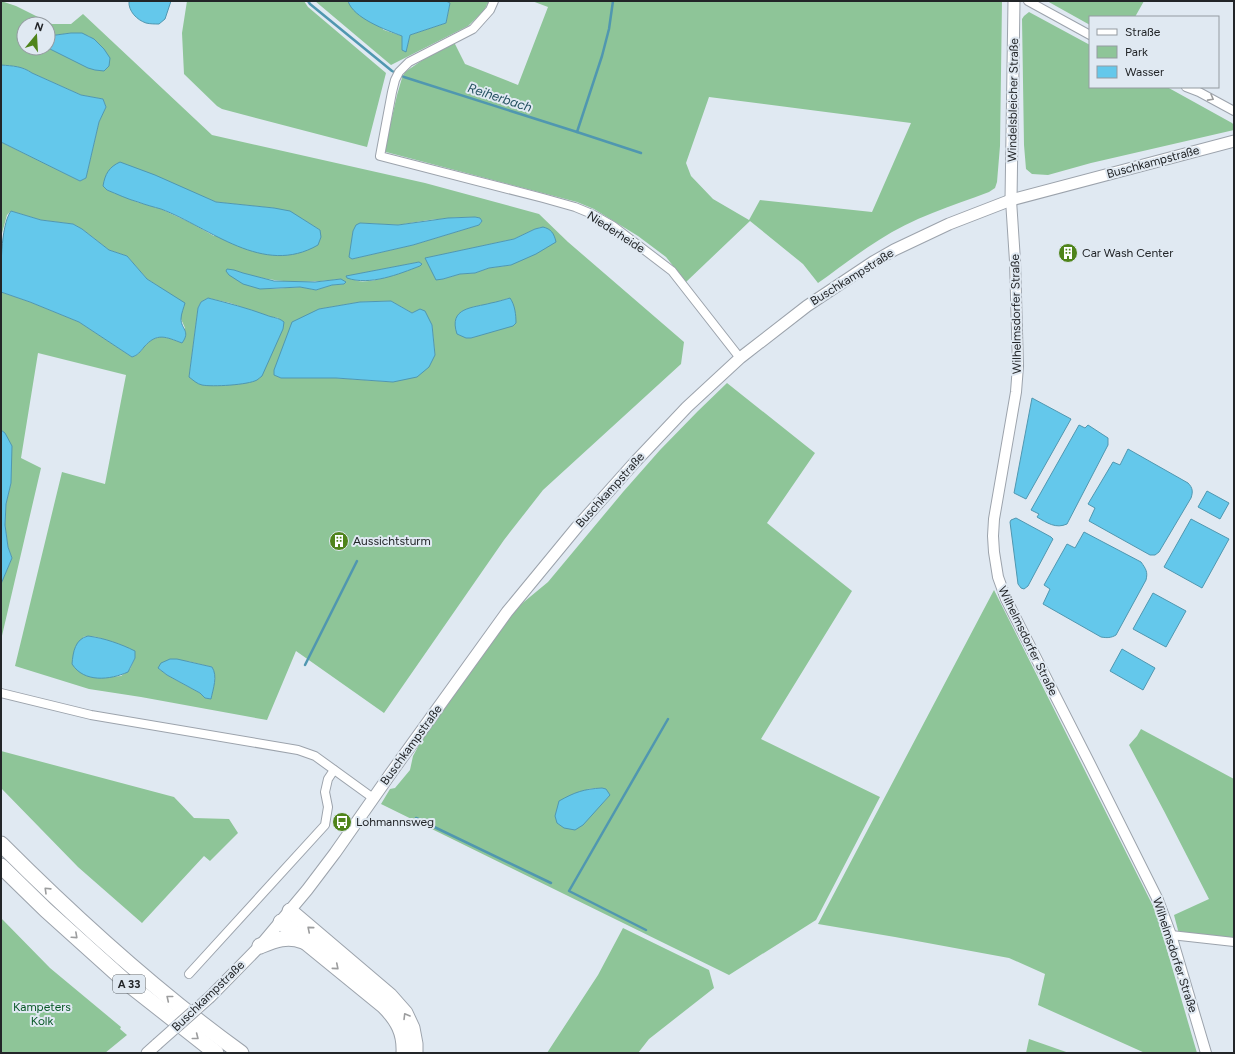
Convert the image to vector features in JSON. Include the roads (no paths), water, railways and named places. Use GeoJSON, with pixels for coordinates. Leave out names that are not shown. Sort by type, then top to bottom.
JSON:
{"type":"FeatureCollection","features":[{"type":"Feature","properties":{"kind":"highway","name":"A 33"},"geometry":{"type":"LineString","coordinates":[[1,844],[48,891],[106,945],[169,998],[237,1050]]}},
{"type":"Feature","properties":{"kind":"highway","name":"A 33"},"geometry":{"type":"LineString","coordinates":[[1,866],[46,910],[126,982],[216,1053]]}},
{"type":"Feature","properties":{"kind":"highway"},"geometry":{"type":"LineString","coordinates":[[285,916],[306,942],[384,1006],[394,1016],[404,1038],[404,1053]]}},
{"type":"Feature","properties":{"kind":"highway"},"geometry":{"type":"LineString","coordinates":[[285,916],[390,996],[405,1013],[412,1028],[416,1044],[415,1053]]}},
{"type":"Feature","properties":{"kind":"highway"},"geometry":{"type":"LineString","coordinates":[[260,946],[276,940],[288,938],[295,938],[306,942]]}},
{"type":"Feature","properties":{"kind":"highway"},"geometry":{"type":"LineString","coordinates":[[237,1050],[248,1053]]}},
{"type":"Feature","properties":{"kind":"main road","name":"Windelsbleicher Straße"},"geometry":{"type":"LineString","coordinates":[[1011,200],[1014,1]]}},
{"type":"Feature","properties":{"kind":"main road","name":"Buschkampstraße"},"geometry":{"type":"LineString","coordinates":[[147,1053],[210,997],[260,946],[335,853],[373,798],[508,612],[577,527],[682,412],[740,358],[807,306],[873,262],[923,236],[1011,200],[1234,140]]}},
{"type":"Feature","properties":{"kind":"street","name":"Niederheide"},"geometry":{"type":"LineString","coordinates":[[494,1],[490,10],[473,29],[409,62],[399,72],[395,80],[380,156],[575,207],[592,214],[613,226],[672,271],[740,358]]}},
{"type":"Feature","properties":{"kind":"street"},"geometry":{"type":"LineString","coordinates":[[1028,1],[1089,34]]}},
{"type":"Feature","properties":{"kind":"street"},"geometry":{"type":"LineString","coordinates":[[1189,88],[1234,111]]}},
{"type":"Feature","properties":{"kind":"street","name":"Wilhelmsdorfer Straße"},"geometry":{"type":"LineString","coordinates":[[1011,200],[1016,284],[1018,366],[1016,392],[994,519],[994,552],[998,577],[1006,599],[1158,900],[1171,935],[1206,1053]]}},
{"type":"Feature","properties":{"kind":"street"},"geometry":{"type":"LineString","coordinates":[[1,693],[91,715],[298,750],[314,756],[373,798]]}},
{"type":"Feature","properties":{"kind":"street"},"geometry":{"type":"LineString","coordinates":[[189,974],[325,825],[328,807],[325,792],[328,779],[334,770]]}},
{"type":"Feature","properties":{"kind":"street"},"geometry":{"type":"LineString","coordinates":[[1171,935],[1234,942]]}},
{"type":"Feature","properties":{"kind":"water"},"geometry":{"type":"Polygon","coordinates":[[[129,1],[171,1],[165,19],[159,24],[151,24],[139,20],[134,15],[130,8],[129,1]]]}},
{"type":"Feature","properties":{"kind":"water"},"geometry":{"type":"Polygon","coordinates":[[[348,1],[446,1],[450,3],[446,23],[410,35],[406,52],[402,50],[402,36],[379,27],[363,18],[356,13],[348,1]]]}},
{"type":"Feature","properties":{"kind":"water"},"geometry":{"type":"Polygon","coordinates":[[[82,33],[94,39],[104,49],[110,58],[109,66],[104,71],[95,70],[56,52],[56,35],[82,33]]]}},
{"type":"Feature","properties":{"kind":"water"},"geometry":{"type":"Polygon","coordinates":[[[1,65],[25,69],[81,95],[103,99],[106,107],[99,122],[86,178],[80,181],[1,142],[1,65]]]}},
{"type":"Feature","properties":{"kind":"water"},"geometry":{"type":"Polygon","coordinates":[[[120,162],[155,175],[216,202],[290,211],[320,230],[321,237],[318,245],[298,253],[277,256],[257,253],[238,246],[180,217],[107,190],[103,186],[106,174],[113,166],[120,162]]]}},
{"type":"Feature","properties":{"kind":"water"},"geometry":{"type":"Polygon","coordinates":[[[11,211],[41,220],[73,224],[82,229],[109,250],[127,256],[147,279],[185,303],[181,322],[186,336],[182,343],[162,337],[153,339],[139,353],[132,357],[79,322],[1,292],[3,238],[7,218],[11,211]]]}},
{"type":"Feature","properties":{"kind":"water"},"geometry":{"type":"Polygon","coordinates":[[[448,218],[480,218],[482,221],[479,225],[413,245],[352,259],[349,257],[353,231],[356,225],[360,223],[398,225],[448,218]]]}},
{"type":"Feature","properties":{"kind":"water"},"geometry":{"type":"Polygon","coordinates":[[[543,227],[552,232],[556,242],[536,254],[511,265],[489,268],[475,273],[460,274],[436,280],[425,258],[514,239],[535,229],[543,227]]]}},
{"type":"Feature","properties":{"kind":"water"},"geometry":{"type":"Polygon","coordinates":[[[419,262],[422,264],[420,266],[375,280],[356,280],[347,278],[346,276],[419,262]]]}},
{"type":"Feature","properties":{"kind":"water"},"geometry":{"type":"Polygon","coordinates":[[[227,269],[274,281],[315,282],[341,279],[346,282],[344,284],[332,285],[316,290],[300,287],[260,289],[243,284],[229,275],[226,271],[227,269]]]}},
{"type":"Feature","properties":{"kind":"water"},"geometry":{"type":"Polygon","coordinates":[[[208,298],[278,318],[284,322],[283,329],[262,376],[258,380],[221,386],[207,386],[198,384],[189,377],[198,308],[201,302],[208,298]]]}},
{"type":"Feature","properties":{"kind":"water"},"geometry":{"type":"Polygon","coordinates":[[[510,298],[515,313],[516,323],[513,326],[471,338],[466,338],[457,334],[455,325],[456,318],[464,310],[510,298]]]}},
{"type":"Feature","properties":{"kind":"water"},"geometry":{"type":"Polygon","coordinates":[[[391,301],[412,313],[420,309],[425,311],[432,325],[435,355],[429,367],[417,377],[393,382],[336,378],[281,378],[274,375],[274,370],[292,322],[319,309],[360,302],[391,301]]]}},
{"type":"Feature","properties":{"kind":"water"},"geometry":{"type":"Polygon","coordinates":[[[1032,398],[1071,419],[1026,499],[1014,493],[1032,398]]]}},
{"type":"Feature","properties":{"kind":"water"},"geometry":{"type":"Polygon","coordinates":[[[1079,425],[1085,428],[1088,425],[1108,438],[1108,445],[1067,524],[1055,526],[1037,517],[1039,514],[1031,510],[1079,425]]]}},
{"type":"Feature","properties":{"kind":"water"},"geometry":{"type":"Polygon","coordinates":[[[1,430],[5,433],[12,446],[11,483],[6,504],[5,525],[8,547],[12,558],[1,584],[1,430]]]}},
{"type":"Feature","properties":{"kind":"water"},"geometry":{"type":"Polygon","coordinates":[[[1128,449],[1188,483],[1192,490],[1191,498],[1159,552],[1155,555],[1150,555],[1089,521],[1095,508],[1088,504],[1113,462],[1120,465],[1128,449]]]}},
{"type":"Feature","properties":{"kind":"water"},"geometry":{"type":"Polygon","coordinates":[[[1207,491],[1229,503],[1220,519],[1198,507],[1207,491]]]}},
{"type":"Feature","properties":{"kind":"water"},"geometry":{"type":"Polygon","coordinates":[[[1016,518],[1053,539],[1028,586],[1024,589],[1018,584],[1010,522],[1016,518]]]}},
{"type":"Feature","properties":{"kind":"water"},"geometry":{"type":"Polygon","coordinates":[[[1191,519],[1229,539],[1202,588],[1164,567],[1191,519]]]}},
{"type":"Feature","properties":{"kind":"water"},"geometry":{"type":"Polygon","coordinates":[[[1084,532],[1141,562],[1147,575],[1146,580],[1116,635],[1107,638],[1101,637],[1043,604],[1050,589],[1044,585],[1067,544],[1075,548],[1084,532]]]}},
{"type":"Feature","properties":{"kind":"water"},"geometry":{"type":"Polygon","coordinates":[[[1153,593],[1186,611],[1166,647],[1133,629],[1153,593]]]}},
{"type":"Feature","properties":{"kind":"water"},"geometry":{"type":"Polygon","coordinates":[[[88,636],[100,638],[135,651],[135,658],[128,672],[113,677],[98,678],[90,677],[77,670],[72,664],[74,651],[77,643],[88,636]]]}},
{"type":"Feature","properties":{"kind":"water"},"geometry":{"type":"Polygon","coordinates":[[[1122,649],[1155,668],[1143,690],[1110,671],[1122,649]]]}},
{"type":"Feature","properties":{"kind":"water"},"geometry":{"type":"Polygon","coordinates":[[[170,659],[177,659],[212,667],[215,678],[211,699],[205,698],[200,693],[167,675],[158,668],[161,663],[170,659]]]}},
{"type":"Feature","properties":{"kind":"water"},"geometry":{"type":"Polygon","coordinates":[[[590,789],[606,789],[610,795],[583,825],[575,830],[564,828],[557,823],[555,816],[559,801],[570,795],[590,789]]]}},
{"type":"Feature","properties":{"kind":"waterway","name":"Reiherbach"},"geometry":{"type":"LineString","coordinates":[[308,1],[392,71],[404,77],[577,132],[602,56],[609,29],[613,1]]}},
{"type":"Feature","properties":{"kind":"waterway"},"geometry":{"type":"LineString","coordinates":[[577,132],[641,153]]}},
{"type":"Feature","properties":{"kind":"waterway"},"geometry":{"type":"LineString","coordinates":[[305,665],[357,561]]}},
{"type":"Feature","properties":{"kind":"waterway"},"geometry":{"type":"LineString","coordinates":[[646,930],[569,891],[668,719]]}},
{"type":"Feature","properties":{"kind":"waterway"},"geometry":{"type":"LineString","coordinates":[[416,818],[423,821]]}},
{"type":"Feature","properties":{"kind":"waterway"},"geometry":{"type":"LineString","coordinates":[[428,824],[551,883]]}},
{"type":"Feature","properties":{"kind":"place","name":"Car Wash Center"},"geometry":{"type":"Point","coordinates":[1068,253]}},
{"type":"Feature","properties":{"kind":"place","name":"Aussichtsturm"},"geometry":{"type":"Point","coordinates":[339,541]}},
{"type":"Feature","properties":{"kind":"place","name":"Lohmannsweg"},"geometry":{"type":"Point","coordinates":[342,822]}},
{"type":"Feature","properties":{"kind":"park label","name":"Kampeters Kolk"},"geometry":{"type":"Point","coordinates":[42,1014]}}]}
